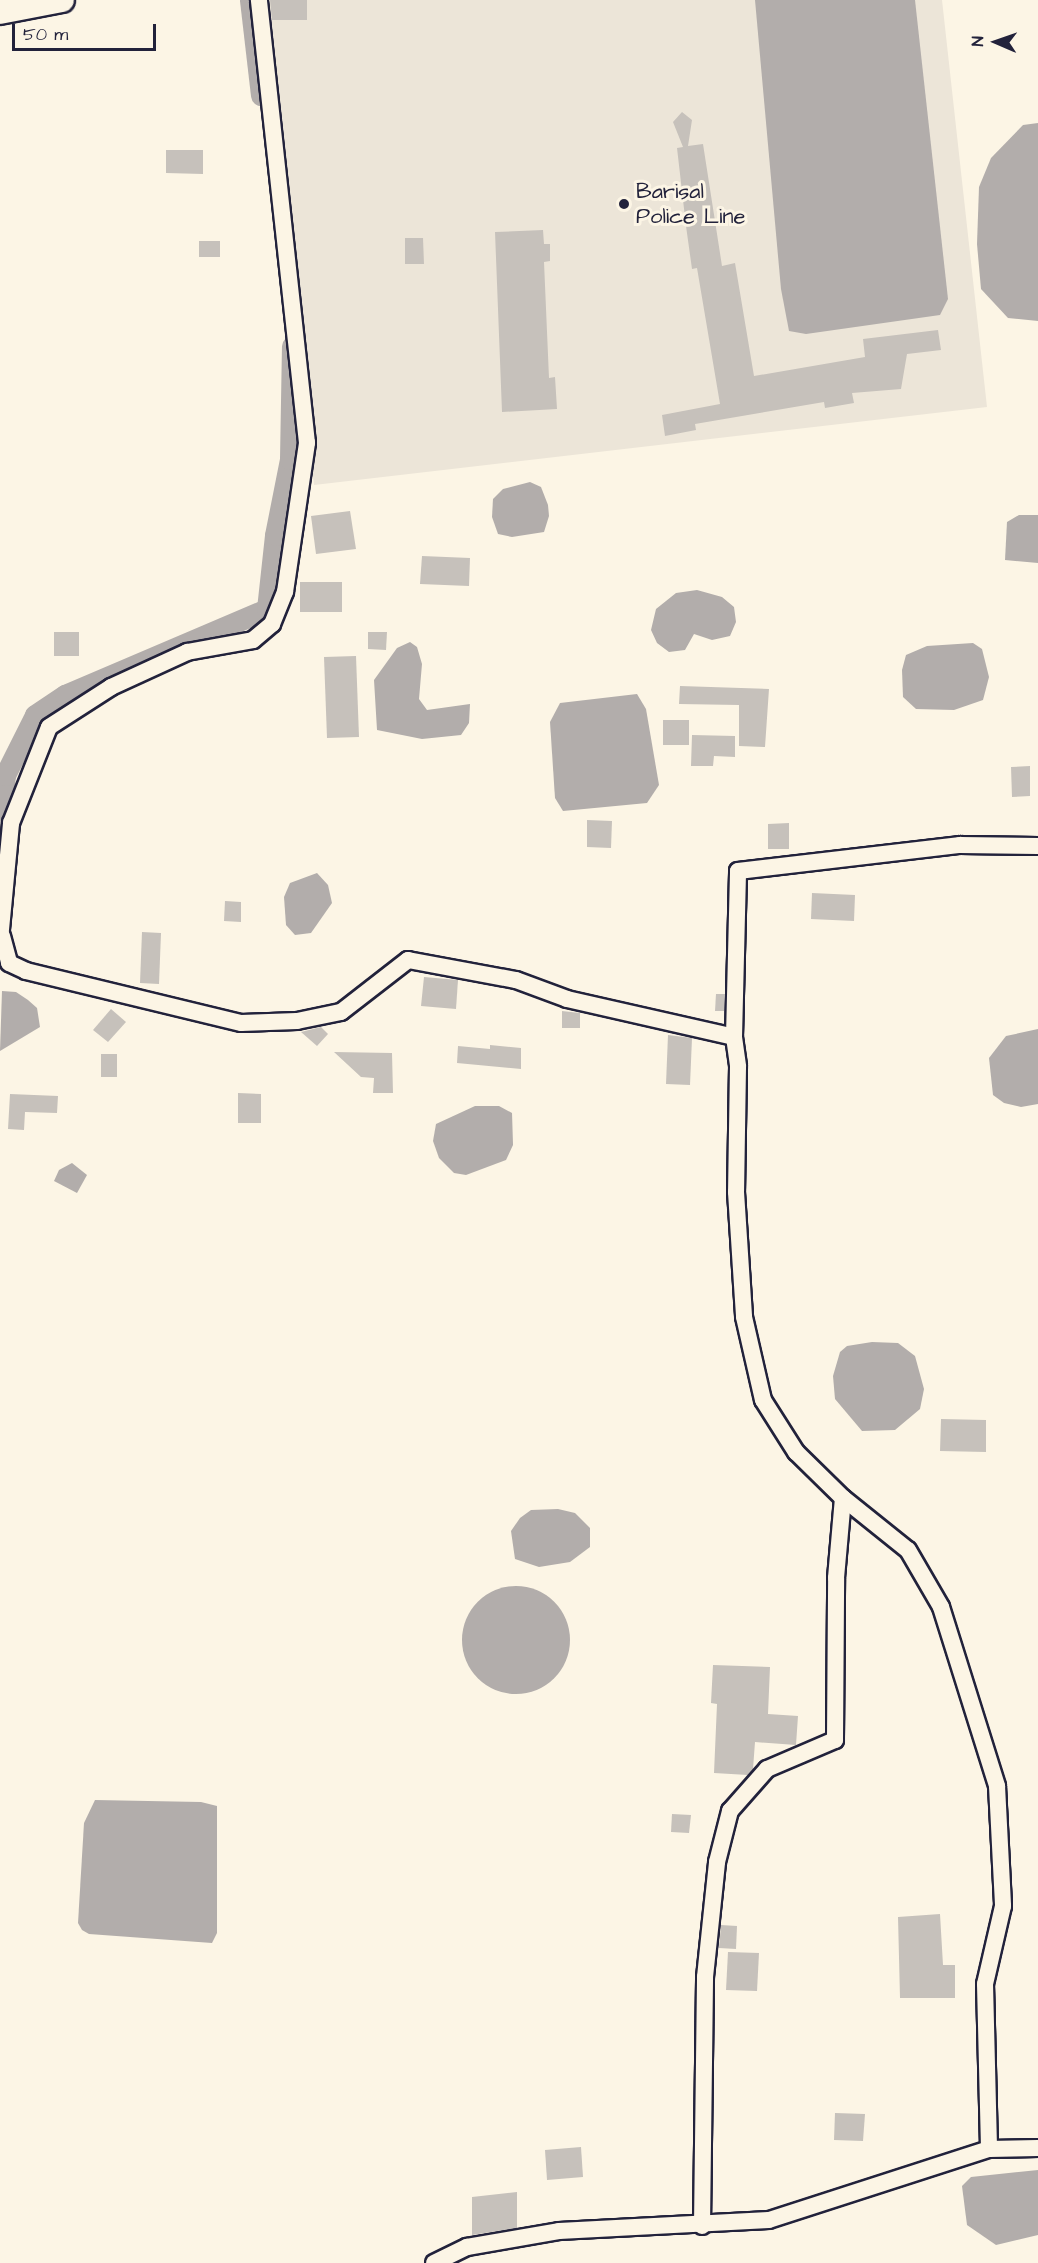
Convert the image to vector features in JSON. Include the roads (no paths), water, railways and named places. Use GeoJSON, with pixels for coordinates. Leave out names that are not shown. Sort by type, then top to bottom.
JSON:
{"type":"FeatureCollection","features":[{"type":"Feature","properties":{"kind":"street"},"geometry":{"type":"LineString","coordinates":[[0,12],[62,0]]}},
{"type":"Feature","properties":{"kind":"street"},"geometry":{"type":"LineString","coordinates":[[259,0],[307,443],[285,592],[272,624],[253,639],[187,652],[111,687],[49,727],[10,823],[1,938],[9,963],[26,971],[242,1023],[297,1021],[341,1012],[408,960],[516,980],[567,999],[734,1037]]}},
{"type":"Feature","properties":{"kind":"street"},"geometry":{"type":"LineString","coordinates":[[989,2149],[985,1984],[1003,1906],[997,1786],[941,1607],[908,1550],[843,1498],[796,1452],[763,1400],[744,1317],[736,1192],[738,1068],[734,1037],[738,871],[960,845],[1038,846]]}},
{"type":"Feature","properties":{"kind":"street"},"geometry":{"type":"LineString","coordinates":[[702,2226],[705,1977],[717,1862],[730,1811],[767,1769],[835,1740],[836,1578],[843,1498]]}},
{"type":"Feature","properties":{"kind":"street"},"geometry":{"type":"LineString","coordinates":[[434,2263],[467,2247],[559,2231],[702,2226],[769,2220],[989,2149],[1038,2148]]}},
{"type":"Feature","properties":{"kind":"waterway"},"geometry":{"type":"LineString","coordinates":[[250,0],[261,95]]}},
{"type":"Feature","properties":{"kind":"waterway"},"geometry":{"type":"LineString","coordinates":[[0,821],[5,775],[35,715],[65,695],[267,609],[275,535],[290,459],[292,346]]}},
{"type":"Feature","properties":{"kind":"place","name":"Barisal Police Line"},"geometry":{"type":"Point","coordinates":[624,204]}}]}
